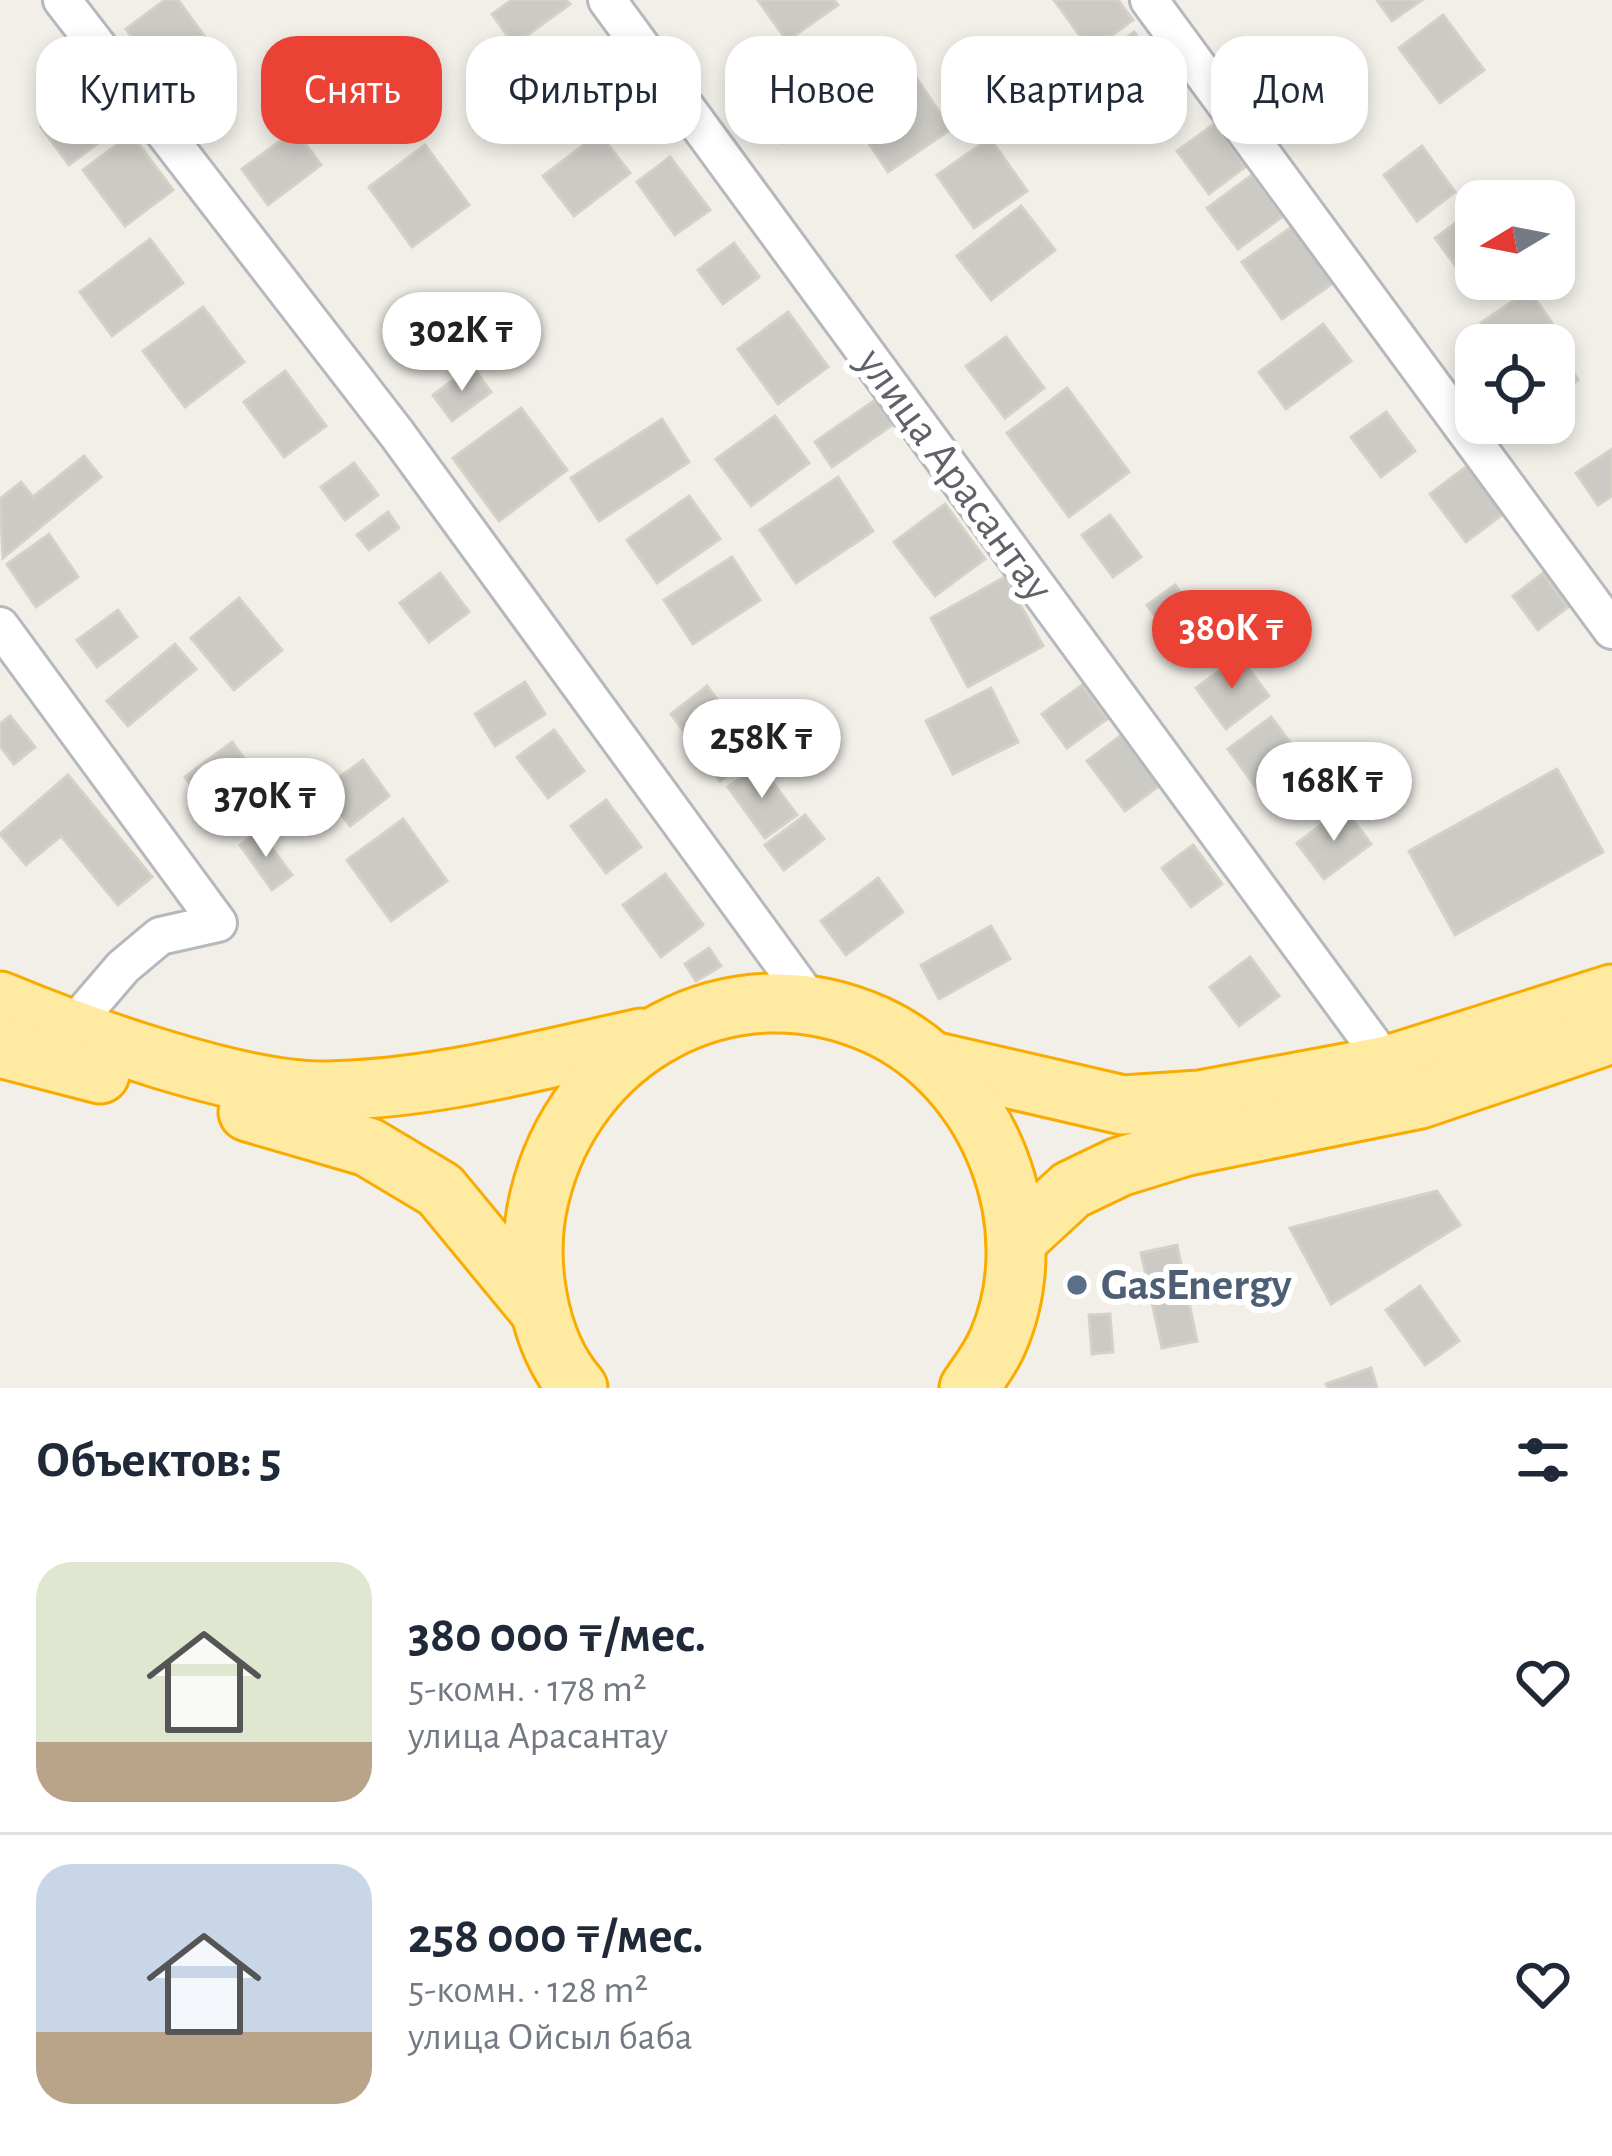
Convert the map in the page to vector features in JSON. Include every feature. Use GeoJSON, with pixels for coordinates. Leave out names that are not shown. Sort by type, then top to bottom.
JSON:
{"type":"FeatureCollection","features":[{"type":"Feature","properties":{"kind":"highway"},"geometry":{"type":"LineString","coordinates":[[932,1061],[1123,1105],[1201,1100],[1388,1065],[1612,994]]}},
{"type":"Feature","properties":{"kind":"highway"},"geometry":{"type":"LineString","coordinates":[[0,1001],[69,1030],[264,1085],[322,1091],[490,1074],[651,1036],[730,1007],[814,1006],[877,1026],[932,1061],[976,1112],[1006,1174],[1017,1240],[1012,1292],[998,1342],[970,1388]]}},
{"type":"Feature","properties":{"kind":"highway"},"geometry":{"type":"LineString","coordinates":[[1017,1240],[1071,1190],[1119,1167],[1206,1142],[1420,1099],[1612,1034]]}},
{"type":"Feature","properties":{"kind":"highway"},"geometry":{"type":"LineString","coordinates":[[539,1310],[532,1231],[549,1154],[590,1086],[651,1036]]}},
{"type":"Feature","properties":{"kind":"highway"},"geometry":{"type":"LineString","coordinates":[[0,1048],[368,1147],[440,1190],[539,1310],[578,1388]]}},
{"type":"Feature","properties":{"kind":"street"},"geometry":{"type":"LineString","coordinates":[[62,0],[397,434],[814,1006]]}},
{"type":"Feature","properties":{"kind":"street","name":"улица Арасантау"},"geometry":{"type":"LineString","coordinates":[[607,0],[1388,1065]]}},
{"type":"Feature","properties":{"kind":"street"},"geometry":{"type":"LineString","coordinates":[[1150,0],[1612,630]]}},
{"type":"Feature","properties":{"kind":"street"},"geometry":{"type":"LineString","coordinates":[[0,626],[218,922],[160,936],[123,967],[69,1030]]}},
{"type":"Feature","properties":{"kind":"building"},"geometry":{"type":"Polygon","coordinates":[[[165,0],[178,0],[204,36],[131,36],[126,29],[165,0]]]}},
{"type":"Feature","properties":{"kind":"building"},"geometry":{"type":"Polygon","coordinates":[[[512,0],[566,0],[570,4],[526,36],[508,36],[492,14],[512,0]]]}},
{"type":"Feature","properties":{"kind":"building"},"geometry":{"type":"Polygon","coordinates":[[[758,0],[834,0],[838,5],[794,36],[783,36],[758,0]]]}},
{"type":"Feature","properties":{"kind":"building"},"geometry":{"type":"Polygon","coordinates":[[[1054,0],[1118,0],[1133,20],[1111,36],[1080,36],[1054,0]]]}},
{"type":"Feature","properties":{"kind":"building"},"geometry":{"type":"Polygon","coordinates":[[[1377,0],[1422,0],[1392,21],[1377,0]]]}},
{"type":"Feature","properties":{"kind":"building"},"geometry":{"type":"Polygon","coordinates":[[[1443,15],[1484,70],[1440,103],[1399,48],[1443,15]]]}},
{"type":"Feature","properties":{"kind":"building"},"geometry":{"type":"Polygon","coordinates":[[[917,79],[941,114],[941,136],[888,172],[869,144],[917,144],[917,79]]]}},
{"type":"Feature","properties":{"kind":"building"},"geometry":{"type":"Polygon","coordinates":[[[1211,126],[1211,144],[1228,144],[1245,167],[1209,194],[1177,151],[1211,126]]]}},
{"type":"Feature","properties":{"kind":"building"},"geometry":{"type":"Polygon","coordinates":[[[54,144],[97,144],[69,165],[54,144]]]}},
{"type":"Feature","properties":{"kind":"building"},"geometry":{"type":"Polygon","coordinates":[[[118,144],[138,144],[173,190],[125,226],[83,170],[118,144]]]}},
{"type":"Feature","properties":{"kind":"building"},"geometry":{"type":"Polygon","coordinates":[[[276,144],[305,144],[321,165],[268,205],[242,169],[276,144]]]}},
{"type":"Feature","properties":{"kind":"building"},"geometry":{"type":"Polygon","coordinates":[[[585,144],[608,144],[630,173],[574,216],[543,176],[585,144]]]}},
{"type":"Feature","properties":{"kind":"building"},"geometry":{"type":"Polygon","coordinates":[[[981,144],[994,144],[1027,191],[974,228],[937,175],[981,144]]]}},
{"type":"Feature","properties":{"kind":"building"},"geometry":{"type":"Polygon","coordinates":[[[425,145],[469,205],[412,247],[369,187],[425,145]]]}},
{"type":"Feature","properties":{"kind":"building"},"geometry":{"type":"Polygon","coordinates":[[[1422,146],[1455,192],[1417,221],[1384,175],[1422,146]]]}},
{"type":"Feature","properties":{"kind":"building"},"geometry":{"type":"Polygon","coordinates":[[[670,157],[710,210],[675,235],[637,182],[670,157]]]}},
{"type":"Feature","properties":{"kind":"building"},"geometry":{"type":"Polygon","coordinates":[[[1252,175],[1283,216],[1238,249],[1207,208],[1252,175]]]}},
{"type":"Feature","properties":{"kind":"building"},"geometry":{"type":"Polygon","coordinates":[[[1021,206],[1055,250],[991,300],[957,256],[1021,206]]]}},
{"type":"Feature","properties":{"kind":"building"},"geometry":{"type":"Polygon","coordinates":[[[1455,223],[1455,265],[1435,238],[1455,223]]]}},
{"type":"Feature","properties":{"kind":"building"},"geometry":{"type":"Polygon","coordinates":[[[1296,224],[1336,281],[1282,319],[1242,262],[1296,224]]]}},
{"type":"Feature","properties":{"kind":"building"},"geometry":{"type":"Polygon","coordinates":[[[150,239],[183,283],[112,336],[80,292],[150,239]]]}},
{"type":"Feature","properties":{"kind":"building"},"geometry":{"type":"Polygon","coordinates":[[[734,243],[759,277],[723,304],[698,270],[734,243]]]}},
{"type":"Feature","properties":{"kind":"building"},"geometry":{"type":"Polygon","coordinates":[[[1514,300],[1536,300],[1552,323],[1482,324],[1514,300]]]}},
{"type":"Feature","properties":{"kind":"building"},"geometry":{"type":"Polygon","coordinates":[[[437,301],[456,327],[417,356],[398,330],[437,301]]]}},
{"type":"Feature","properties":{"kind":"building"},"geometry":{"type":"Polygon","coordinates":[[[203,307],[244,362],[185,407],[143,351],[203,307]]]}},
{"type":"Feature","properties":{"kind":"building"},"geometry":{"type":"Polygon","coordinates":[[[788,312],[828,367],[778,404],[738,349],[788,312]]]}},
{"type":"Feature","properties":{"kind":"building"},"geometry":{"type":"Polygon","coordinates":[[[1323,324],[1351,361],[1286,409],[1259,372],[1323,324]]]}},
{"type":"Feature","properties":{"kind":"building"},"geometry":{"type":"Polygon","coordinates":[[[1006,337],[1044,388],[1005,418],[966,366],[1006,337]]]}},
{"type":"Feature","properties":{"kind":"building"},"geometry":{"type":"Polygon","coordinates":[[[472,366],[491,392],[452,421],[433,395],[472,366]]]}},
{"type":"Feature","properties":{"kind":"building"},"geometry":{"type":"Polygon","coordinates":[[[285,371],[326,426],[284,457],[244,402],[285,371]]]}},
{"type":"Feature","properties":{"kind":"building"},"geometry":{"type":"Polygon","coordinates":[[[1067,388],[1129,472],[1069,517],[1007,433],[1067,388]]]}},
{"type":"Feature","properties":{"kind":"building"},"geometry":{"type":"Polygon","coordinates":[[[878,398],[895,423],[832,467],[815,442],[878,398]]]}},
{"type":"Feature","properties":{"kind":"building"},"geometry":{"type":"Polygon","coordinates":[[[521,408],[567,470],[499,521],[453,458],[521,408]]]}},
{"type":"Feature","properties":{"kind":"building"},"geometry":{"type":"Polygon","coordinates":[[[1386,412],[1415,451],[1381,477],[1351,437],[1386,412]]]}},
{"type":"Feature","properties":{"kind":"building"},"geometry":{"type":"Polygon","coordinates":[[[775,416],[809,463],[751,506],[716,459],[775,416]]]}},
{"type":"Feature","properties":{"kind":"building"},"geometry":{"type":"Polygon","coordinates":[[[662,419],[689,462],[599,521],[571,478],[662,419]]]}},
{"type":"Feature","properties":{"kind":"building"},"geometry":{"type":"Polygon","coordinates":[[[1612,449],[1612,496],[1598,505],[1576,473],[1612,449]]]}},
{"type":"Feature","properties":{"kind":"building"},"geometry":{"type":"Polygon","coordinates":[[[84,456],[101,477],[3,558],[0,499],[21,482],[33,497],[84,456]]]}},
{"type":"Feature","properties":{"kind":"building"},"geometry":{"type":"Polygon","coordinates":[[[354,463],[378,495],[345,520],[321,487],[354,463]]]}},
{"type":"Feature","properties":{"kind":"building"},"geometry":{"type":"Polygon","coordinates":[[[1467,466],[1503,514],[1466,542],[1430,494],[1467,466]]]}},
{"type":"Feature","properties":{"kind":"building"},"geometry":{"type":"Polygon","coordinates":[[[838,477],[873,531],[796,583],[760,530],[838,477]]]}},
{"type":"Feature","properties":{"kind":"building"},"geometry":{"type":"Polygon","coordinates":[[[689,496],[720,539],[657,583],[627,540],[689,496]]]}},
{"type":"Feature","properties":{"kind":"building"},"geometry":{"type":"Polygon","coordinates":[[[945,504],[985,559],[935,596],[894,542],[945,504]]]}},
{"type":"Feature","properties":{"kind":"building"},"geometry":{"type":"Polygon","coordinates":[[[388,512],[399,528],[369,550],[357,535],[388,512]]]}},
{"type":"Feature","properties":{"kind":"building"},"geometry":{"type":"Polygon","coordinates":[[[1110,515],[1141,557],[1113,577],[1082,535],[1110,515]]]}},
{"type":"Feature","properties":{"kind":"building"},"geometry":{"type":"Polygon","coordinates":[[[49,534],[78,577],[36,607],[7,564],[49,534]]]}},
{"type":"Feature","properties":{"kind":"building"},"geometry":{"type":"Polygon","coordinates":[[[732,557],[760,600],[693,644],[664,600],[732,557]]]}},
{"type":"Feature","properties":{"kind":"building"},"geometry":{"type":"Polygon","coordinates":[[[440,573],[469,612],[429,642],[400,603],[440,573]]]}},
{"type":"Feature","properties":{"kind":"building"},"geometry":{"type":"Polygon","coordinates":[[[1543,573],[1568,607],[1538,630],[1513,596],[1543,573]]]}},
{"type":"Feature","properties":{"kind":"building"},"geometry":{"type":"Polygon","coordinates":[[[1005,577],[1043,646],[968,687],[931,618],[1005,577]]]}},
{"type":"Feature","properties":{"kind":"building"},"geometry":{"type":"Polygon","coordinates":[[[1175,585],[1206,627],[1178,647],[1147,605],[1175,585]]]}},
{"type":"Feature","properties":{"kind":"building"},"geometry":{"type":"Polygon","coordinates":[[[239,598],[282,650],[234,690],[191,638],[239,598]]]}},
{"type":"Feature","properties":{"kind":"building"},"geometry":{"type":"Polygon","coordinates":[[[118,610],[137,637],[97,667],[77,640],[118,610]]]}},
{"type":"Feature","properties":{"kind":"building"},"geometry":{"type":"Polygon","coordinates":[[[175,644],[196,669],[128,726],[107,701],[175,644]]]}},
{"type":"Feature","properties":{"kind":"building"},"geometry":{"type":"Polygon","coordinates":[[[1239,656],[1269,696],[1226,729],[1196,688],[1239,656]]]}},
{"type":"Feature","properties":{"kind":"building"},"geometry":{"type":"Polygon","coordinates":[[[525,682],[545,714],[495,746],[475,714],[525,682]]]}},
{"type":"Feature","properties":{"kind":"building"},"geometry":{"type":"Polygon","coordinates":[[[1082,685],[1107,719],[1067,748],[1042,714],[1082,685]]]}},
{"type":"Feature","properties":{"kind":"building"},"geometry":{"type":"Polygon","coordinates":[[[707,686],[757,753],[720,781],[671,714],[707,686]]]}},
{"type":"Feature","properties":{"kind":"building"},"geometry":{"type":"Polygon","coordinates":[[[991,688],[1018,742],[953,774],[926,721],[991,688]]]}},
{"type":"Feature","properties":{"kind":"building"},"geometry":{"type":"Polygon","coordinates":[[[10,716],[35,747],[14,764],[0,746],[0,724],[10,716]]]}},
{"type":"Feature","properties":{"kind":"building"},"geometry":{"type":"Polygon","coordinates":[[[1271,717],[1301,757],[1257,789],[1228,749],[1271,717]]]}},
{"type":"Feature","properties":{"kind":"building"},"geometry":{"type":"Polygon","coordinates":[[[554,730],[584,771],[548,798],[517,757],[554,730]]]}},
{"type":"Feature","properties":{"kind":"building"},"geometry":{"type":"Polygon","coordinates":[[[1128,730],[1166,781],[1125,811],[1087,761],[1128,730]]]}},
{"type":"Feature","properties":{"kind":"building"},"geometry":{"type":"Polygon","coordinates":[[[232,742],[273,797],[226,833],[185,777],[232,742]]]}},
{"type":"Feature","properties":{"kind":"building"},"geometry":{"type":"Polygon","coordinates":[[[363,760],[389,796],[350,826],[323,789],[363,760]]]}},
{"type":"Feature","properties":{"kind":"building"},"geometry":{"type":"Polygon","coordinates":[[[759,764],[797,815],[765,838],[728,787],[759,764]]]}},
{"type":"Feature","properties":{"kind":"building"},"geometry":{"type":"Polygon","coordinates":[[[1557,769],[1603,852],[1455,935],[1409,851],[1557,769]]]}},
{"type":"Feature","properties":{"kind":"building"},"geometry":{"type":"Polygon","coordinates":[[[68,775],[152,877],[118,905],[61,836],[26,865],[0,834],[68,775]]]}},
{"type":"Feature","properties":{"kind":"building"},"geometry":{"type":"Polygon","coordinates":[[[606,800],[641,847],[606,873],[571,826],[606,800]]]}},
{"type":"Feature","properties":{"kind":"building"},"geometry":{"type":"Polygon","coordinates":[[[1344,808],[1371,844],[1324,879],[1297,843],[1344,808]]]}},
{"type":"Feature","properties":{"kind":"building"},"geometry":{"type":"Polygon","coordinates":[[[805,815],[824,839],[784,870],[765,845],[805,815]]]}},
{"type":"Feature","properties":{"kind":"building"},"geometry":{"type":"Polygon","coordinates":[[[403,819],[447,881],[391,921],[347,860],[403,819]]]}},
{"type":"Feature","properties":{"kind":"building"},"geometry":{"type":"Polygon","coordinates":[[[259,831],[292,875],[272,890],[240,845],[259,831]]]}},
{"type":"Feature","properties":{"kind":"building"},"geometry":{"type":"Polygon","coordinates":[[[1193,845],[1222,884],[1191,907],[1162,868],[1193,845]]]}},
{"type":"Feature","properties":{"kind":"building"},"geometry":{"type":"Polygon","coordinates":[[[665,874],[703,925],[661,957],[623,905],[665,874]]]}},
{"type":"Feature","properties":{"kind":"building"},"geometry":{"type":"Polygon","coordinates":[[[878,878],[903,912],[846,955],[821,921],[878,878]]]}},
{"type":"Feature","properties":{"kind":"building"},"geometry":{"type":"Polygon","coordinates":[[[991,926],[1010,959],[939,999],[921,965],[991,926]]]}},
{"type":"Feature","properties":{"kind":"building"},"geometry":{"type":"Polygon","coordinates":[[[709,948],[721,966],[696,981],[685,964],[709,948]]]}},
{"type":"Feature","properties":{"kind":"building"},"geometry":{"type":"Polygon","coordinates":[[[1250,957],[1279,996],[1239,1026],[1210,987],[1250,957]]]}},
{"type":"Feature","properties":{"kind":"building"},"geometry":{"type":"Polygon","coordinates":[[[1437,1191],[1460,1225],[1331,1304],[1290,1228],[1437,1191]]]}},
{"type":"Feature","properties":{"kind":"building"},"geometry":{"type":"Polygon","coordinates":[[[1177,1245],[1197,1341],[1162,1348],[1141,1253],[1177,1245]]]}},
{"type":"Feature","properties":{"kind":"building"},"geometry":{"type":"Polygon","coordinates":[[[1420,1286],[1459,1341],[1425,1365],[1386,1310],[1420,1286]]]}},
{"type":"Feature","properties":{"kind":"building"},"geometry":{"type":"Polygon","coordinates":[[[1110,1314],[1113,1352],[1092,1354],[1089,1315],[1110,1314]]]}},
{"type":"Feature","properties":{"kind":"building"},"geometry":{"type":"Polygon","coordinates":[[[1371,1368],[1377,1388],[1328,1388],[1326,1384],[1371,1368]]]}},
{"type":"Feature","properties":{"kind":"place","name":"GasEnergy"},"geometry":{"type":"Point","coordinates":[1077,1285]}}]}
